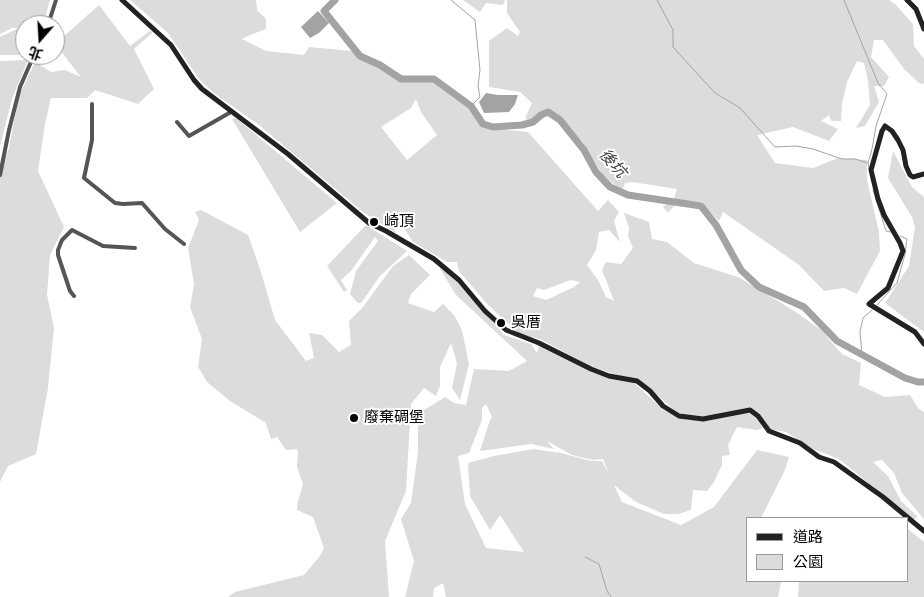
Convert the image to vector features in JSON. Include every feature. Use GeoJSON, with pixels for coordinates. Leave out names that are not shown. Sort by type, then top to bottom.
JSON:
{"type":"FeatureCollection","features":[{"type":"Feature","properties":{"kind":"street"},"geometry":{"type":"LineString","coordinates":[[51,15],[56,0]]}},
{"type":"Feature","properties":{"kind":"street"},"geometry":{"type":"LineString","coordinates":[[122,0],[171,45],[202,89],[288,154],[369,223],[434,259],[458,280],[485,311],[510,333],[539,343],[610,376],[637,381],[650,391],[663,406],[679,416],[703,419],[750,410],[774,434],[800,443],[819,457],[834,462],[859,479],[906,517]]}},
{"type":"Feature","properties":{"kind":"street"},"geometry":{"type":"LineString","coordinates":[[907,0],[916,9],[924,29]]}},
{"type":"Feature","properties":{"kind":"street"},"geometry":{"type":"LineString","coordinates":[[0,175],[20,87],[30,65]]}},
{"type":"Feature","properties":{"kind":"street"},"geometry":{"type":"LineString","coordinates":[[92,104],[92,140],[84,178],[115,203],[142,203],[165,229],[184,244]]}},
{"type":"Feature","properties":{"kind":"street"},"geometry":{"type":"LineString","coordinates":[[177,122],[189,136],[231,112]]}},
{"type":"Feature","properties":{"kind":"street"},"geometry":{"type":"LineString","coordinates":[[924,174],[913,177],[910,175],[898,140],[892,131],[885,126],[872,170],[878,199],[903,251],[888,288],[869,304],[915,332],[924,344]]}},
{"type":"Feature","properties":{"kind":"street"},"geometry":{"type":"LineString","coordinates":[[74,296],[70,291],[58,255],[62,240],[72,230],[103,246],[135,248]]}},
{"type":"Feature","properties":{"kind":"street"},"geometry":{"type":"LineString","coordinates":[[909,519],[924,531]]}},
{"type":"Feature","properties":{"kind":"green space"},"geometry":{"type":"Polygon","coordinates":[[[0,0],[50,0],[46,15],[15,15],[15,28],[0,34],[0,0]]]}},
{"type":"Feature","properties":{"kind":"green space"},"geometry":{"type":"Polygon","coordinates":[[[130,0],[256,0],[257,10],[266,19],[266,29],[242,39],[266,51],[304,55],[309,47],[352,51],[414,81],[429,78],[462,99],[482,119],[487,128],[528,132],[598,211],[608,200],[619,212],[614,221],[620,242],[609,230],[599,232],[596,250],[587,265],[598,280],[606,297],[614,301],[602,270],[606,262],[621,264],[633,248],[628,236],[629,228],[624,213],[649,222],[652,239],[667,242],[694,263],[738,277],[796,312],[821,330],[842,354],[861,363],[859,385],[885,397],[910,395],[918,408],[924,412],[924,519],[902,493],[894,473],[882,460],[873,462],[888,476],[901,501],[917,516],[915,519],[912,519],[839,459],[813,449],[786,432],[769,429],[750,408],[705,417],[677,413],[650,388],[590,366],[540,339],[521,335],[488,305],[459,271],[457,262],[447,262],[413,242],[405,230],[391,219],[396,233],[363,212],[259,125],[215,94],[199,79],[168,33],[130,0]],[[416,99],[411,108],[381,127],[407,160],[437,135],[421,112],[416,99]],[[571,280],[544,290],[537,288],[533,296],[546,300],[574,287],[580,282],[571,280]]]}},
{"type":"Feature","properties":{"kind":"green space"},"geometry":{"type":"Polygon","coordinates":[[[463,0],[505,0],[503,5],[486,3],[480,12],[463,0]]]}},
{"type":"Feature","properties":{"kind":"green space"},"geometry":{"type":"Polygon","coordinates":[[[507,0],[889,0],[895,4],[913,24],[914,46],[924,59],[924,84],[919,83],[904,69],[883,40],[874,40],[871,57],[889,77],[884,86],[874,86],[879,102],[865,126],[856,128],[870,105],[864,63],[857,61],[847,82],[842,103],[841,121],[831,121],[829,115],[821,121],[838,129],[829,141],[793,127],[757,135],[775,163],[813,168],[838,158],[867,160],[867,180],[879,232],[880,251],[857,294],[844,288],[824,291],[799,265],[723,212],[719,221],[701,202],[685,201],[675,205],[668,213],[663,207],[674,198],[677,189],[632,182],[625,183],[622,191],[603,175],[582,141],[556,114],[540,111],[531,122],[525,118],[532,103],[520,92],[489,87],[489,41],[507,28],[518,36],[520,32],[507,13],[507,0]]]}},
{"type":"Feature","properties":{"kind":"green space"},"geometry":{"type":"Polygon","coordinates":[[[99,5],[130,46],[151,30],[152,33],[134,49],[154,89],[138,104],[95,90],[87,98],[51,98],[38,171],[64,227],[50,255],[47,295],[54,328],[48,388],[36,454],[8,466],[0,482],[0,173],[9,148],[18,98],[34,65],[40,65],[51,72],[65,70],[81,77],[65,57],[65,35],[99,5]]]}},
{"type":"Feature","properties":{"kind":"green space"},"geometry":{"type":"Polygon","coordinates":[[[15,30],[15,55],[0,55],[0,37],[15,30]]]}},
{"type":"Feature","properties":{"kind":"green space"},"geometry":{"type":"Polygon","coordinates":[[[15,60],[15,65],[26,65],[12,99],[0,146],[0,61],[15,60]]]}},
{"type":"Feature","properties":{"kind":"green space"},"geometry":{"type":"Polygon","coordinates":[[[236,118],[337,203],[300,232],[232,119],[236,118]]]}},
{"type":"Feature","properties":{"kind":"green space"},"geometry":{"type":"Polygon","coordinates":[[[893,151],[912,187],[924,197],[924,332],[885,303],[909,266],[915,227],[912,217],[888,178],[893,151]]]}},
{"type":"Feature","properties":{"kind":"green space"},"geometry":{"type":"Polygon","coordinates":[[[201,210],[248,235],[275,320],[306,361],[314,358],[309,333],[322,335],[339,352],[351,345],[349,321],[363,307],[393,266],[409,255],[430,275],[411,294],[408,303],[434,312],[443,304],[454,315],[462,330],[469,364],[460,400],[452,388],[457,363],[451,343],[440,367],[440,386],[436,396],[424,388],[411,404],[406,491],[385,541],[389,597],[228,597],[235,592],[304,575],[320,556],[324,548],[313,517],[297,510],[303,484],[297,467],[297,449],[286,450],[277,437],[271,439],[266,423],[230,401],[207,382],[198,367],[202,339],[190,307],[194,284],[188,248],[199,220],[195,212],[201,210]]]}},
{"type":"Feature","properties":{"kind":"green space"},"geometry":{"type":"Polygon","coordinates":[[[366,225],[407,251],[380,276],[361,303],[358,303],[350,294],[356,271],[378,241],[375,237],[351,271],[341,280],[347,290],[344,292],[327,266],[366,225]]]}},
{"type":"Feature","properties":{"kind":"green space"},"geometry":{"type":"Polygon","coordinates":[[[439,267],[451,274],[504,335],[531,344],[537,353],[540,344],[578,364],[634,383],[664,410],[688,420],[700,420],[748,412],[756,418],[763,428],[756,430],[737,427],[728,445],[730,455],[722,456],[722,465],[714,482],[707,491],[693,490],[691,510],[678,514],[664,514],[636,502],[614,485],[622,502],[681,525],[714,507],[757,450],[789,457],[785,470],[762,517],[746,517],[746,582],[781,582],[778,597],[446,597],[443,583],[434,588],[433,597],[405,597],[414,561],[401,519],[411,503],[418,452],[418,414],[445,397],[454,403],[466,405],[474,369],[509,371],[527,361],[456,295],[439,267]],[[486,404],[482,408],[482,420],[469,453],[458,456],[465,504],[486,548],[524,552],[500,515],[490,530],[470,496],[468,463],[533,449],[561,453],[591,461],[602,461],[609,474],[603,459],[593,460],[572,455],[547,441],[554,449],[531,444],[480,451],[492,417],[486,404]]]}},
{"type":"Feature","properties":{"kind":"green space"},"geometry":{"type":"Polygon","coordinates":[[[909,530],[924,542],[924,597],[798,597],[799,582],[909,582],[909,530]]]}},
{"type":"Feature","properties":{"kind":"shaded area"},"geometry":{"type":"Polygon","coordinates":[[[318,11],[329,23],[319,33],[310,38],[301,27],[318,11]]]}},
{"type":"Feature","properties":{"kind":"shaded area"},"geometry":{"type":"Polygon","coordinates":[[[486,93],[518,95],[515,104],[509,112],[484,113],[479,102],[486,93]]]}},
{"type":"Feature","properties":{"kind":"waterway","name":"後坑"},"geometry":{"type":"LineString","coordinates":[[335,0],[324,11],[360,56],[380,65],[401,79],[434,79],[471,106],[483,124],[493,127],[522,125],[533,122],[548,112],[560,120],[584,150],[596,172],[610,187],[628,195],[701,206],[716,225],[741,270],[759,287],[804,307],[837,341],[905,378],[924,382]]}},
{"type":"Feature","properties":{"kind":"waterway"},"geometry":{"type":"LineString","coordinates":[[451,0],[475,20],[480,70],[478,86],[480,97],[471,106]]}},
{"type":"Feature","properties":{"kind":"waterway"},"geometry":{"type":"LineString","coordinates":[[657,0],[673,30],[673,47],[715,93],[740,108],[775,147],[796,146],[813,149],[842,159],[855,159],[868,163],[869,169]]}},
{"type":"Feature","properties":{"kind":"waterway"},"geometry":{"type":"LineString","coordinates":[[844,0],[878,83],[887,94],[876,126],[868,163]]}},
{"type":"Feature","properties":{"kind":"waterway"},"geometry":{"type":"LineString","coordinates":[[873,190],[886,231],[890,232]]}},
{"type":"Feature","properties":{"kind":"waterway"},"geometry":{"type":"LineString","coordinates":[[877,305],[897,283],[907,239],[900,236]]}},
{"type":"Feature","properties":{"kind":"waterway"},"geometry":{"type":"LineString","coordinates":[[862,355],[860,332],[863,318],[872,310]]}},
{"type":"Feature","properties":{"kind":"waterway"},"geometry":{"type":"LineString","coordinates":[[585,557],[599,564],[607,591],[611,597]]}},
{"type":"Feature","properties":{"kind":"place","name":"崎頂"},"geometry":{"type":"Point","coordinates":[374,222]}},
{"type":"Feature","properties":{"kind":"place","name":"吳厝"},"geometry":{"type":"Point","coordinates":[501,323]}},
{"type":"Feature","properties":{"kind":"place","name":"廢棄碉堡"},"geometry":{"type":"Point","coordinates":[354,418]}}]}
